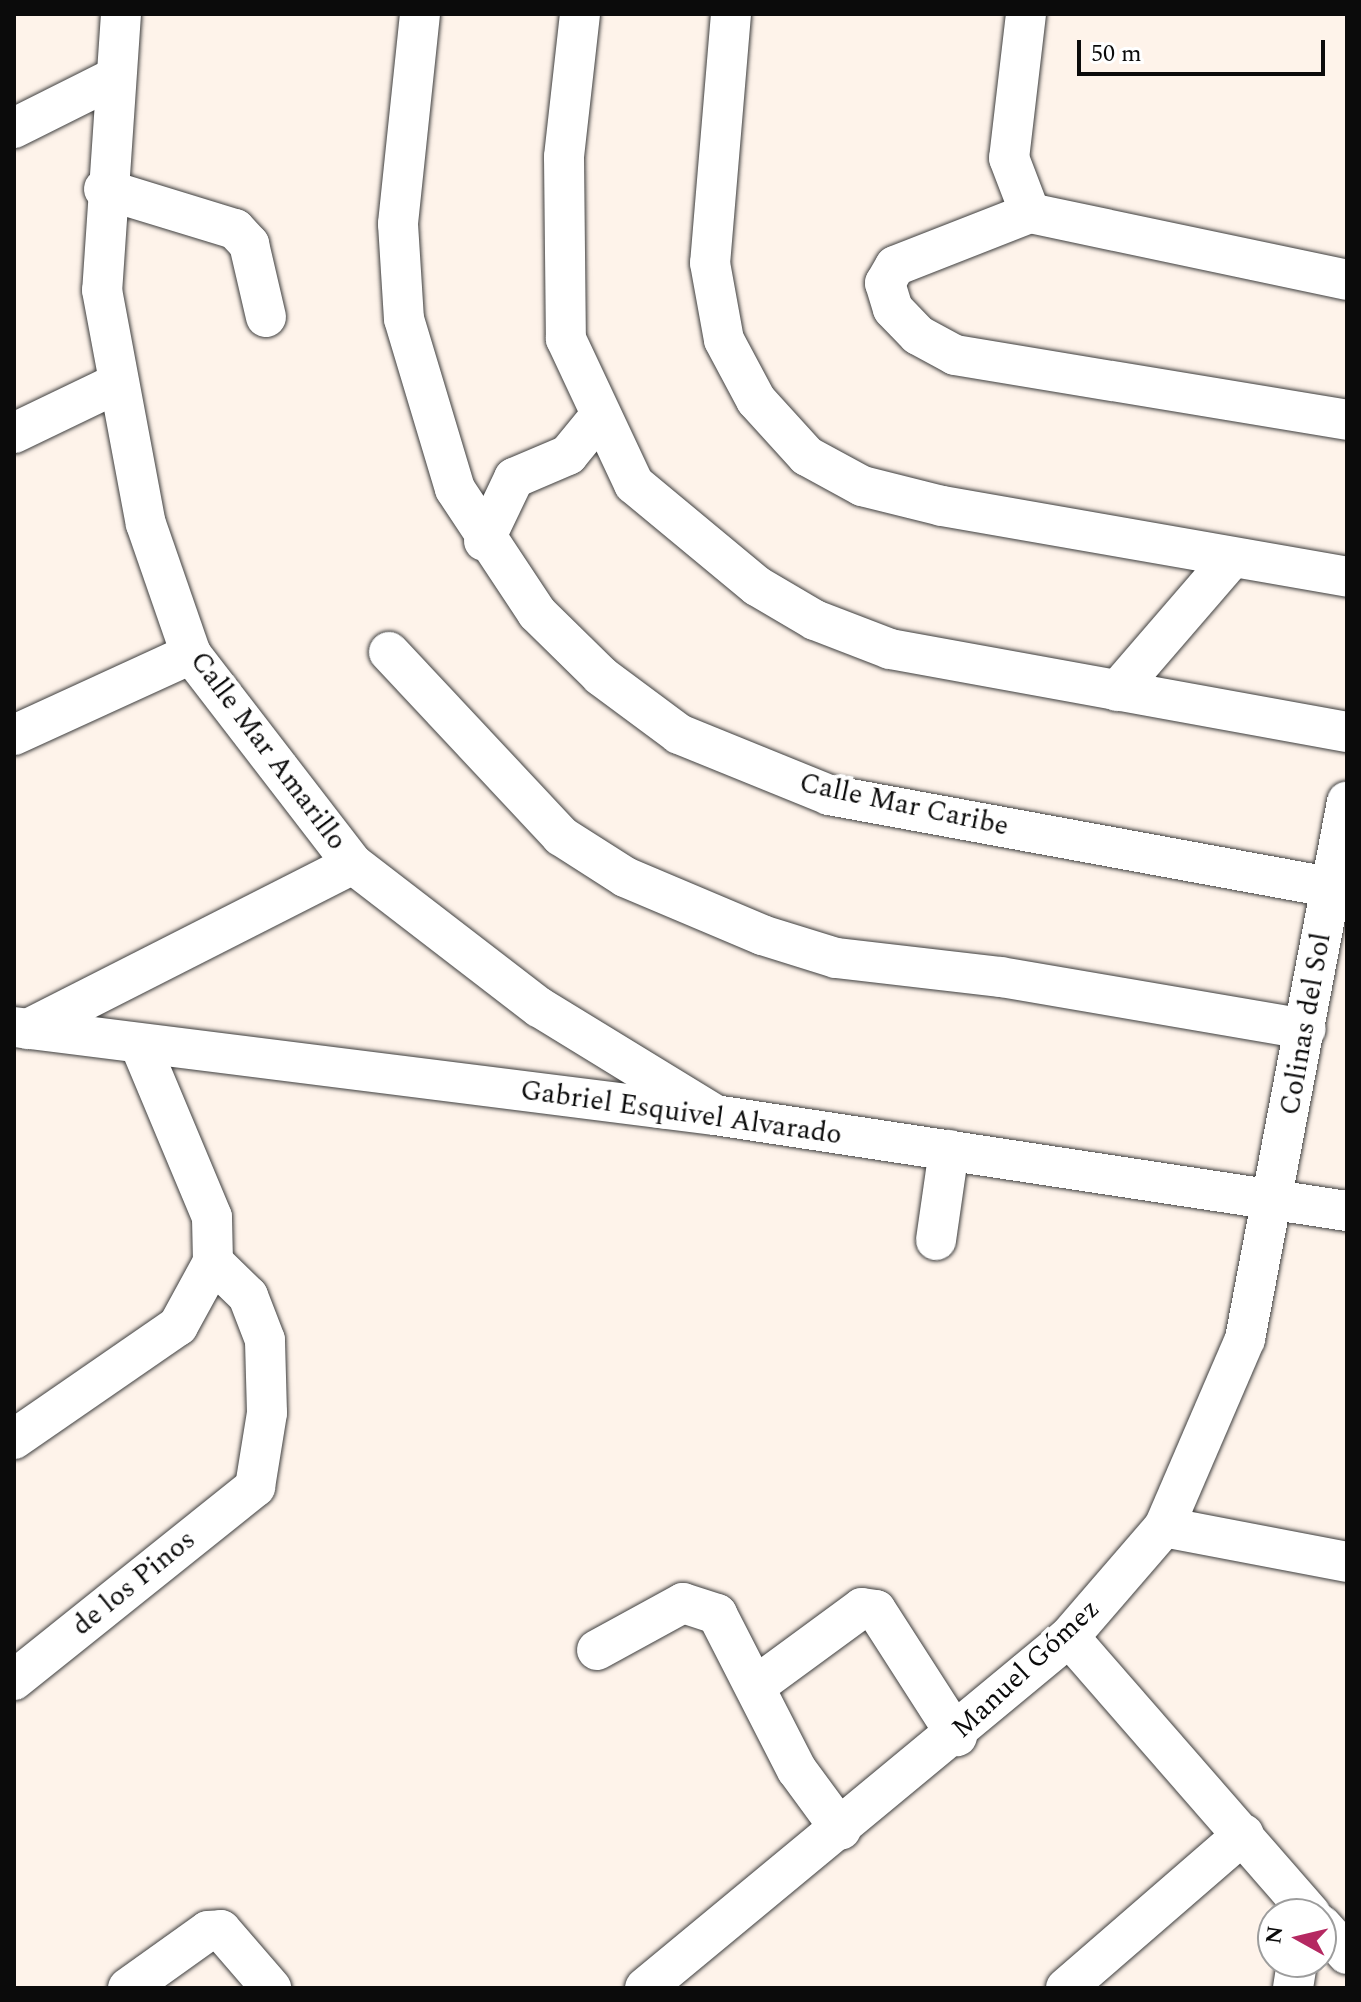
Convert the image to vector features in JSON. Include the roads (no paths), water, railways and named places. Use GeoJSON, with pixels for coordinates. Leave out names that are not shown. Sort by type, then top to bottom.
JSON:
{"type":"FeatureCollection","features":[{"type":"Feature","properties":{"kind":"street","name":"Calle Mar Amarillo"},"geometry":{"type":"LineString","coordinates":[[121,14],[112,79],[104,189],[102,290],[146,524],[191,654],[353,864],[539,1007],[715,1115]]}},
{"type":"Feature","properties":{"kind":"street","name":"Calle Mar Caribe"},"geometry":{"type":"LineString","coordinates":[[420,14],[398,224],[404,319],[455,489],[484,541],[537,613],[601,676],[679,734],[747,767],[829,795],[1329,887]]}},
{"type":"Feature","properties":{"kind":"street"},"geometry":{"type":"LineString","coordinates":[[580,14],[561,257],[566,339],[599,417],[634,484],[655,504],[697,543],[815,620],[890,649],[1347,732]]}},
{"type":"Feature","properties":{"kind":"street"},"geometry":{"type":"LineString","coordinates":[[731,14],[710,263],[724,340],[756,400],[807,456],[862,486],[1230,560],[1347,577]]}},
{"type":"Feature","properties":{"kind":"street"},"geometry":{"type":"LineString","coordinates":[[1026,14],[1009,158],[1030,213]]}},
{"type":"Feature","properties":{"kind":"street"},"geometry":{"type":"LineString","coordinates":[[14,128],[112,79]]}},
{"type":"Feature","properties":{"kind":"street"},"geometry":{"type":"LineString","coordinates":[[104,189],[235,229],[249,244],[266,317]]}},
{"type":"Feature","properties":{"kind":"street"},"geometry":{"type":"LineString","coordinates":[[1347,280],[1030,213],[895,266],[885,283],[893,309],[918,335],[955,355],[1347,420]]}},
{"type":"Feature","properties":{"kind":"street"},"geometry":{"type":"LineString","coordinates":[[14,433],[118,383]]}},
{"type":"Feature","properties":{"kind":"street"},"geometry":{"type":"LineString","coordinates":[[484,541],[514,478],[568,455],[599,417]]}},
{"type":"Feature","properties":{"kind":"street"},"geometry":{"type":"LineString","coordinates":[[1117,691],[1230,560]]}},
{"type":"Feature","properties":{"kind":"street"},"geometry":{"type":"LineString","coordinates":[[389,652],[561,836],[625,877],[762,935],[836,958],[1001,977],[1306,1029]]}},
{"type":"Feature","properties":{"kind":"street"},"geometry":{"type":"LineString","coordinates":[[14,735],[191,654]]}},
{"type":"Feature","properties":{"kind":"street","name":"Colinas del Sol"},"geometry":{"type":"LineString","coordinates":[[1276,1200],[1329,887],[1347,802]]}},
{"type":"Feature","properties":{"kind":"street"},"geometry":{"type":"LineString","coordinates":[[21,1028],[353,864]]}},
{"type":"Feature","properties":{"kind":"street","name":"Gabriel Esquivel Alvarado"},"geometry":{"type":"LineString","coordinates":[[21,1028],[715,1115],[1347,1211]]}},
{"type":"Feature","properties":{"kind":"street"},"geometry":{"type":"LineString","coordinates":[[14,1439],[178,1326],[213,1262],[212,1217],[140,1045]]}},
{"type":"Feature","properties":{"kind":"street"},"geometry":{"type":"LineString","coordinates":[[936,1240],[949,1150]]}},
{"type":"Feature","properties":{"kind":"street","name":"Manuel Gómez"},"geometry":{"type":"LineString","coordinates":[[645,1988],[957,1736],[1069,1637],[1164,1527],[1245,1339],[1276,1200]]}},
{"type":"Feature","properties":{"kind":"street","name":"de los Pinos"},"geometry":{"type":"LineString","coordinates":[[14,1680],[255,1487],[267,1413],[265,1340],[248,1296],[213,1262]]}},
{"type":"Feature","properties":{"kind":"street"},"geometry":{"type":"LineString","coordinates":[[1164,1527],[1347,1562]]}},
{"type":"Feature","properties":{"kind":"street"},"geometry":{"type":"LineString","coordinates":[[597,1650],[683,1603],[702,1604],[717,1614],[757,1685],[797,1770],[841,1830]]}},
{"type":"Feature","properties":{"kind":"street"},"geometry":{"type":"LineString","coordinates":[[757,1685],[862,1608],[876,1610],[957,1736]]}},
{"type":"Feature","properties":{"kind":"street"},"geometry":{"type":"LineString","coordinates":[[1069,1637],[1244,1834],[1296,1898]]}},
{"type":"Feature","properties":{"kind":"street"},"geometry":{"type":"LineString","coordinates":[[1066,1988],[1244,1834]]}},
{"type":"Feature","properties":{"kind":"street"},"geometry":{"type":"LineString","coordinates":[[128,1988],[208,1931],[221,1930],[234,1936],[271,1988]]}}]}
